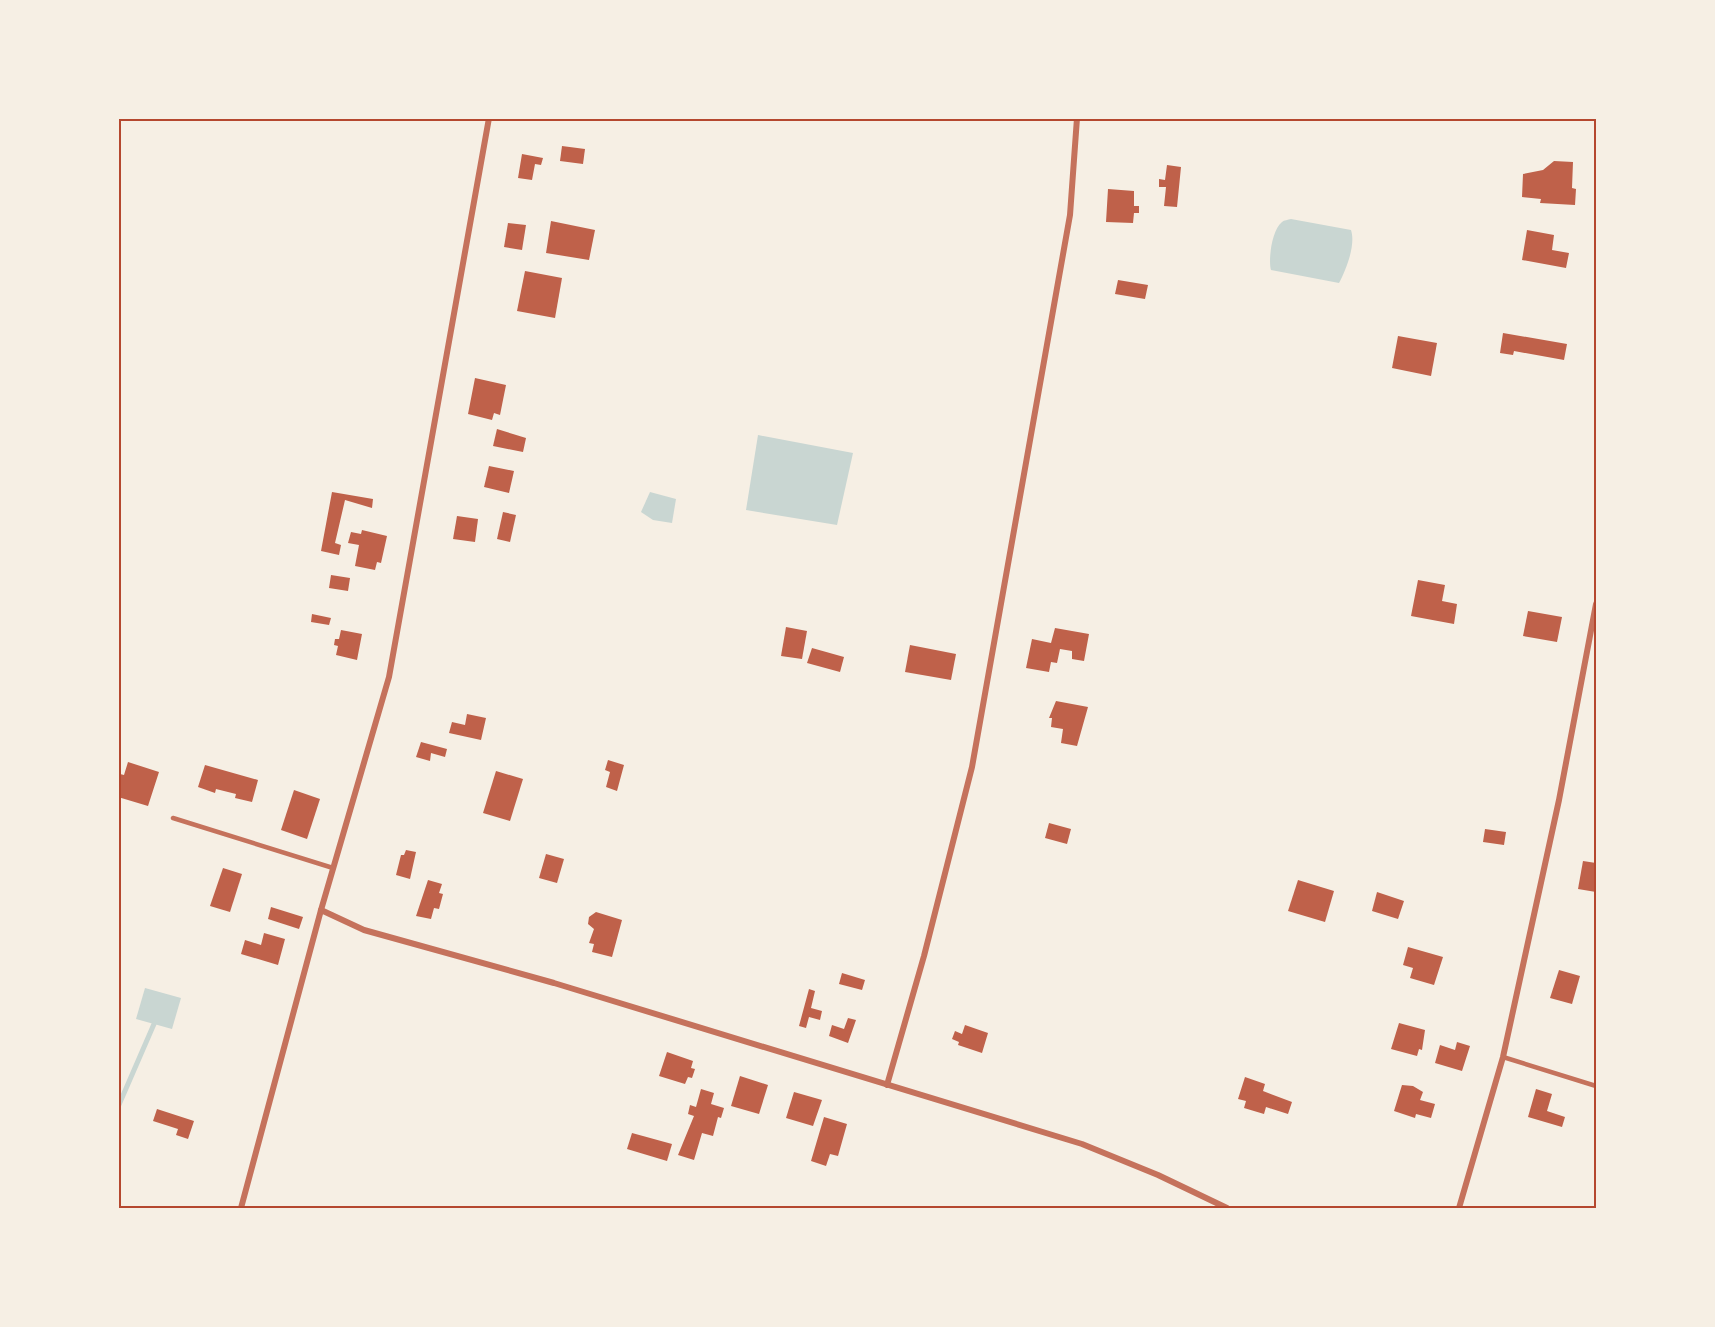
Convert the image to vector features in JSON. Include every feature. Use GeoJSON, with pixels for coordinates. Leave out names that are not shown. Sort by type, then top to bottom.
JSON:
{"type":"FeatureCollection","features":[{"type":"Feature","properties":{"kind":"street"},"geometry":{"type":"LineString","coordinates":[[241,1209],[242,1198],[321,910],[389,677],[489,118]]}},
{"type":"Feature","properties":{"kind":"street"},"geometry":{"type":"LineString","coordinates":[[887,1085],[924,956],[972,767],[1070,215],[1077,118]]}},
{"type":"Feature","properties":{"kind":"street"},"geometry":{"type":"LineString","coordinates":[[1459,1209],[1503,1058],[1559,800],[1596,604]]}},
{"type":"Feature","properties":{"kind":"street"},"geometry":{"type":"LineString","coordinates":[[321,910],[364,930],[554,983],[1082,1144],[1158,1174],[1227,1209]]}},
{"type":"Feature","properties":{"kind":"lane"},"geometry":{"type":"LineString","coordinates":[[173,818],[333,868]]}},
{"type":"Feature","properties":{"kind":"lane"},"geometry":{"type":"LineString","coordinates":[[1503,1058],[1596,1086]]}},
{"type":"Feature","properties":{"kind":"shaded area"},"geometry":{"type":"Polygon","coordinates":[[[1291,219],[1351,230],[1351,250],[1339,283],[1271,270],[1273,238],[1282,222],[1291,219]]]}},
{"type":"Feature","properties":{"kind":"shaded area"},"geometry":{"type":"Polygon","coordinates":[[[758,435],[853,453],[837,525],[746,510],[758,435]]]}},
{"type":"Feature","properties":{"kind":"shaded area"},"geometry":{"type":"Polygon","coordinates":[[[650,492],[676,499],[672,523],[653,520],[641,512],[650,492]]]}},
{"type":"Feature","properties":{"kind":"shaded area"},"geometry":{"type":"Polygon","coordinates":[[[145,988],[181,998],[172,1029],[136,1019],[145,988]]]}},
{"type":"Feature","properties":{"kind":"building"},"geometry":{"type":"Polygon","coordinates":[[[562,146],[585,149],[583,164],[560,161],[562,146]]]}},
{"type":"Feature","properties":{"kind":"building"},"geometry":{"type":"Polygon","coordinates":[[[522,154],[543,158],[541,165],[535,164],[532,180],[518,178],[522,154]]]}},
{"type":"Feature","properties":{"kind":"building"},"geometry":{"type":"Polygon","coordinates":[[[1554,161],[1573,162],[1572,188],[1576,189],[1575,205],[1540,203],[1541,199],[1522,197],[1523,174],[1543,170],[1554,161]]]}},
{"type":"Feature","properties":{"kind":"building"},"geometry":{"type":"Polygon","coordinates":[[[1167,165],[1181,167],[1177,207],[1164,206],[1166,187],[1159,187],[1159,179],[1165,180],[1167,165]]]}},
{"type":"Feature","properties":{"kind":"building"},"geometry":{"type":"Polygon","coordinates":[[[1108,189],[1134,191],[1134,206],[1139,206],[1139,213],[1134,213],[1133,223],[1106,222],[1108,189]]]}},
{"type":"Feature","properties":{"kind":"building"},"geometry":{"type":"Polygon","coordinates":[[[551,221],[595,230],[589,260],[546,253],[551,221]]]}},
{"type":"Feature","properties":{"kind":"building"},"geometry":{"type":"Polygon","coordinates":[[[508,223],[526,225],[522,250],[504,247],[508,223]]]}},
{"type":"Feature","properties":{"kind":"building"},"geometry":{"type":"Polygon","coordinates":[[[1527,230],[1554,235],[1552,250],[1569,253],[1566,268],[1522,260],[1527,230]]]}},
{"type":"Feature","properties":{"kind":"building"},"geometry":{"type":"Polygon","coordinates":[[[525,271],[562,278],[555,318],[517,311],[525,271]]]}},
{"type":"Feature","properties":{"kind":"building"},"geometry":{"type":"Polygon","coordinates":[[[1118,280],[1148,285],[1145,299],[1115,294],[1118,280]]]}},
{"type":"Feature","properties":{"kind":"building"},"geometry":{"type":"Polygon","coordinates":[[[1503,333],[1567,344],[1564,360],[1514,351],[1513,355],[1500,353],[1503,333]]]}},
{"type":"Feature","properties":{"kind":"building"},"geometry":{"type":"Polygon","coordinates":[[[1398,336],[1437,343],[1431,376],[1392,368],[1398,336]]]}},
{"type":"Feature","properties":{"kind":"building"},"geometry":{"type":"Polygon","coordinates":[[[475,378],[506,385],[500,415],[494,413],[492,420],[468,414],[475,378]]]}},
{"type":"Feature","properties":{"kind":"building"},"geometry":{"type":"Polygon","coordinates":[[[497,429],[526,438],[523,452],[493,446],[497,429]]]}},
{"type":"Feature","properties":{"kind":"building"},"geometry":{"type":"Polygon","coordinates":[[[489,466],[514,471],[509,493],[484,487],[489,466]]]}},
{"type":"Feature","properties":{"kind":"building"},"geometry":{"type":"Polygon","coordinates":[[[332,492],[373,499],[372,508],[345,500],[335,543],[341,545],[339,555],[321,551],[332,492]]]}},
{"type":"Feature","properties":{"kind":"building"},"geometry":{"type":"Polygon","coordinates":[[[503,512],[516,515],[510,542],[497,539],[503,512]]]}},
{"type":"Feature","properties":{"kind":"building"},"geometry":{"type":"Polygon","coordinates":[[[457,516],[478,519],[475,542],[453,539],[457,516]]]}},
{"type":"Feature","properties":{"kind":"building"},"geometry":{"type":"Polygon","coordinates":[[[362,530],[387,536],[381,563],[377,562],[375,570],[355,566],[359,545],[348,543],[351,532],[361,534],[362,530]]]}},
{"type":"Feature","properties":{"kind":"building"},"geometry":{"type":"Polygon","coordinates":[[[331,575],[350,578],[348,591],[329,588],[331,575]]]}},
{"type":"Feature","properties":{"kind":"building"},"geometry":{"type":"Polygon","coordinates":[[[1418,580],[1445,585],[1442,601],[1457,604],[1454,624],[1411,616],[1418,580]]]}},
{"type":"Feature","properties":{"kind":"building"},"geometry":{"type":"Polygon","coordinates":[[[1528,611],[1562,617],[1557,642],[1523,636],[1528,611]]]}},
{"type":"Feature","properties":{"kind":"building"},"geometry":{"type":"Polygon","coordinates":[[[312,614],[331,618],[329,625],[311,622],[312,614]]]}},
{"type":"Feature","properties":{"kind":"building"},"geometry":{"type":"Polygon","coordinates":[[[786,627],[807,631],[802,659],[781,656],[786,627]]]}},
{"type":"Feature","properties":{"kind":"building"},"geometry":{"type":"Polygon","coordinates":[[[1055,628],[1089,634],[1084,661],[1072,659],[1072,651],[1060,649],[1057,663],[1051,662],[1049,672],[1026,668],[1032,639],[1051,643],[1055,628]]]}},
{"type":"Feature","properties":{"kind":"building"},"geometry":{"type":"Polygon","coordinates":[[[341,630],[362,634],[357,660],[336,655],[338,646],[334,645],[335,639],[339,639],[341,630]]]}},
{"type":"Feature","properties":{"kind":"building"},"geometry":{"type":"Polygon","coordinates":[[[910,645],[956,654],[951,680],[905,672],[910,645]]]}},
{"type":"Feature","properties":{"kind":"building"},"geometry":{"type":"Polygon","coordinates":[[[812,648],[844,657],[840,672],[807,663],[812,648]]]}},
{"type":"Feature","properties":{"kind":"building"},"geometry":{"type":"Polygon","coordinates":[[[1056,701],[1088,707],[1077,746],[1061,743],[1063,729],[1051,727],[1052,718],[1049,718],[1056,701]]]}},
{"type":"Feature","properties":{"kind":"building"},"geometry":{"type":"Polygon","coordinates":[[[467,714],[486,718],[481,740],[449,733],[452,722],[465,725],[467,714]]]}},
{"type":"Feature","properties":{"kind":"building"},"geometry":{"type":"Polygon","coordinates":[[[421,742],[447,749],[445,757],[431,753],[430,761],[416,757],[421,742]]]}},
{"type":"Feature","properties":{"kind":"building"},"geometry":{"type":"Polygon","coordinates":[[[608,760],[624,765],[617,791],[606,787],[610,772],[605,770],[608,760]]]}},
{"type":"Feature","properties":{"kind":"building"},"geometry":{"type":"Polygon","coordinates":[[[128,762],[159,772],[148,806],[118,797],[118,779],[120,774],[124,775],[128,762]]]}},
{"type":"Feature","properties":{"kind":"building"},"geometry":{"type":"Polygon","coordinates":[[[205,765],[258,780],[252,802],[235,798],[236,794],[216,789],[215,793],[198,787],[205,765]]]}},
{"type":"Feature","properties":{"kind":"building"},"geometry":{"type":"Polygon","coordinates":[[[496,771],[523,779],[510,821],[483,813],[496,771]]]}},
{"type":"Feature","properties":{"kind":"building"},"geometry":{"type":"Polygon","coordinates":[[[294,790],[320,799],[307,839],[281,830],[294,790]]]}},
{"type":"Feature","properties":{"kind":"building"},"geometry":{"type":"Polygon","coordinates":[[[1049,823],[1071,829],[1067,844],[1045,838],[1049,823]]]}},
{"type":"Feature","properties":{"kind":"building"},"geometry":{"type":"Polygon","coordinates":[[[1485,829],[1506,832],[1504,845],[1483,842],[1485,829]]]}},
{"type":"Feature","properties":{"kind":"building"},"geometry":{"type":"Polygon","coordinates":[[[406,850],[416,852],[410,879],[396,875],[401,855],[404,855],[406,850]]]}},
{"type":"Feature","properties":{"kind":"building"},"geometry":{"type":"Polygon","coordinates":[[[546,854],[564,859],[557,883],[539,878],[546,854]]]}},
{"type":"Feature","properties":{"kind":"building"},"geometry":{"type":"Polygon","coordinates":[[[1583,861],[1596,863],[1596,892],[1578,889],[1583,861]]]}},
{"type":"Feature","properties":{"kind":"building"},"geometry":{"type":"Polygon","coordinates":[[[223,868],[242,874],[230,912],[210,906],[223,868]]]}},
{"type":"Feature","properties":{"kind":"building"},"geometry":{"type":"Polygon","coordinates":[[[428,880],[442,884],[439,893],[443,894],[439,909],[434,908],[431,919],[416,916],[428,880]]]}},
{"type":"Feature","properties":{"kind":"building"},"geometry":{"type":"Polygon","coordinates":[[[1298,880],[1334,891],[1325,922],[1288,911],[1298,880]]]}},
{"type":"Feature","properties":{"kind":"building"},"geometry":{"type":"Polygon","coordinates":[[[1377,892],[1404,901],[1398,919],[1372,911],[1377,892]]]}},
{"type":"Feature","properties":{"kind":"building"},"geometry":{"type":"Polygon","coordinates":[[[271,907],[303,917],[299,929],[268,919],[271,907]]]}},
{"type":"Feature","properties":{"kind":"building"},"geometry":{"type":"Polygon","coordinates":[[[596,912],[622,920],[612,957],[592,952],[594,944],[589,943],[594,929],[588,924],[589,917],[596,912]]]}},
{"type":"Feature","properties":{"kind":"building"},"geometry":{"type":"Polygon","coordinates":[[[264,933],[285,939],[278,965],[241,954],[245,940],[261,945],[264,933]]]}},
{"type":"Feature","properties":{"kind":"building"},"geometry":{"type":"Polygon","coordinates":[[[1408,947],[1443,957],[1434,985],[1410,978],[1413,968],[1403,965],[1408,947]]]}},
{"type":"Feature","properties":{"kind":"building"},"geometry":{"type":"Polygon","coordinates":[[[1559,970],[1580,976],[1572,1004],[1550,998],[1559,970]]]}},
{"type":"Feature","properties":{"kind":"building"},"geometry":{"type":"Polygon","coordinates":[[[842,973],[865,980],[862,990],[839,984],[842,973]]]}},
{"type":"Feature","properties":{"kind":"building"},"geometry":{"type":"Polygon","coordinates":[[[809,989],[815,991],[811,1008],[822,1011],[820,1020],[809,1017],[806,1028],[799,1026],[809,989]]]}},
{"type":"Feature","properties":{"kind":"building"},"geometry":{"type":"Polygon","coordinates":[[[848,1018],[856,1020],[848,1043],[829,1036],[832,1025],[844,1029],[848,1018]]]}},
{"type":"Feature","properties":{"kind":"building"},"geometry":{"type":"Polygon","coordinates":[[[1399,1023],[1425,1030],[1422,1050],[1419,1049],[1417,1056],[1391,1049],[1399,1023]]]}},
{"type":"Feature","properties":{"kind":"building"},"geometry":{"type":"Polygon","coordinates":[[[965,1025],[988,1033],[982,1053],[958,1045],[959,1042],[952,1039],[955,1031],[962,1034],[965,1025]]]}},
{"type":"Feature","properties":{"kind":"building"},"geometry":{"type":"Polygon","coordinates":[[[1457,1042],[1470,1046],[1462,1071],[1435,1063],[1440,1045],[1455,1050],[1457,1042]]]}},
{"type":"Feature","properties":{"kind":"building"},"geometry":{"type":"Polygon","coordinates":[[[667,1052],[693,1061],[691,1068],[695,1069],[692,1078],[688,1077],[685,1084],[659,1076],[667,1052]]]}},
{"type":"Feature","properties":{"kind":"building"},"geometry":{"type":"Polygon","coordinates":[[[740,1076],[768,1085],[759,1114],[731,1106],[740,1076]]]}},
{"type":"Feature","properties":{"kind":"building"},"geometry":{"type":"Polygon","coordinates":[[[1245,1077],[1265,1084],[1263,1091],[1292,1102],[1288,1114],[1266,1107],[1264,1114],[1244,1108],[1246,1101],[1238,1099],[1245,1077]]]}},
{"type":"Feature","properties":{"kind":"building"},"geometry":{"type":"Polygon","coordinates":[[[1402,1085],[1413,1086],[1423,1092],[1420,1100],[1435,1104],[1431,1118],[1416,1114],[1415,1118],[1394,1111],[1402,1085]]]}},
{"type":"Feature","properties":{"kind":"building"},"geometry":{"type":"Polygon","coordinates":[[[701,1089],[714,1093],[711,1104],[724,1108],[721,1118],[718,1117],[713,1136],[702,1133],[694,1160],[678,1155],[694,1116],[688,1114],[690,1105],[696,1107],[701,1089]]]}},
{"type":"Feature","properties":{"kind":"building"},"geometry":{"type":"Polygon","coordinates":[[[1536,1089],[1552,1094],[1547,1111],[1565,1117],[1562,1127],[1528,1117],[1536,1089]]]}},
{"type":"Feature","properties":{"kind":"building"},"geometry":{"type":"Polygon","coordinates":[[[794,1092],[822,1100],[813,1126],[786,1118],[794,1092]]]}},
{"type":"Feature","properties":{"kind":"building"},"geometry":{"type":"Polygon","coordinates":[[[157,1109],[194,1121],[188,1139],[176,1135],[178,1129],[153,1121],[157,1109]]]}},
{"type":"Feature","properties":{"kind":"building"},"geometry":{"type":"Polygon","coordinates":[[[824,1117],[847,1124],[838,1156],[830,1154],[826,1166],[811,1161],[824,1117]]]}},
{"type":"Feature","properties":{"kind":"building"},"geometry":{"type":"Polygon","coordinates":[[[632,1133],[672,1144],[667,1161],[627,1149],[632,1133]]]}},
{"type":"Feature","properties":{"kind":"waterway"},"geometry":{"type":"LineString","coordinates":[[118,1107],[154,1024]]}}]}
